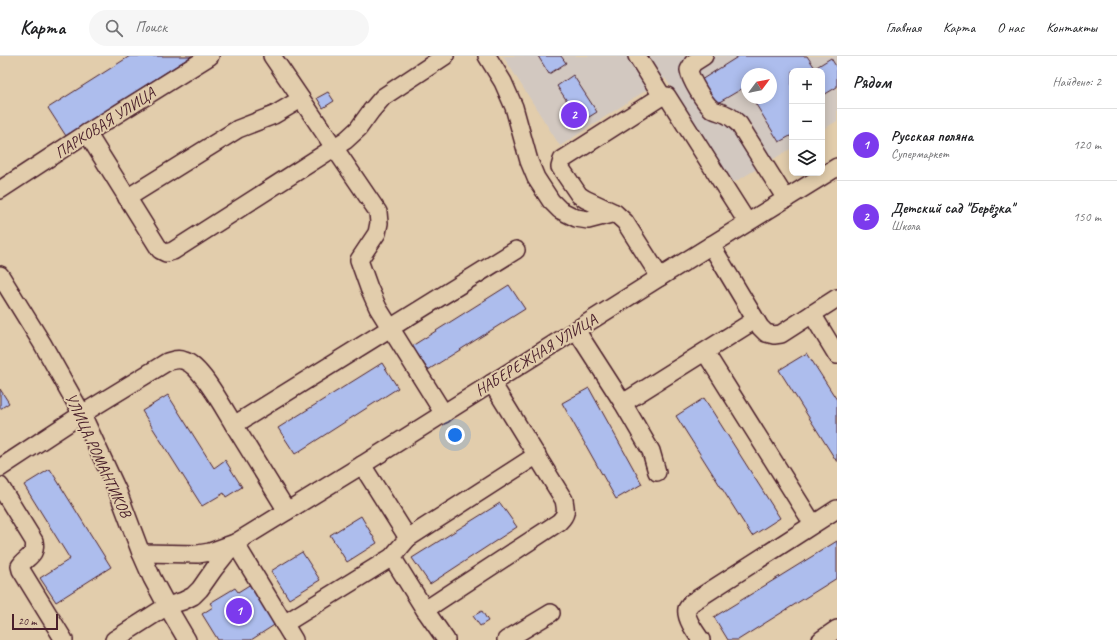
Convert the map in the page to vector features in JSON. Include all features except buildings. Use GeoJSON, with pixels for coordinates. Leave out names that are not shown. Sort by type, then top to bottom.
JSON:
{"type":"FeatureCollection","features":[{"type":"Feature","properties":{"kind":"street","name":"ПАРКОВАЯ УЛИЦА"},"geometry":{"type":"LineString","coordinates":[[0,190],[87,133],[210,56]]}},
{"type":"Feature","properties":{"kind":"street"},"geometry":{"type":"LineString","coordinates":[[272,56],[378,212],[379,223],[377,233],[359,260],[378,308],[444,414]]}},
{"type":"Feature","properties":{"kind":"street"},"geometry":{"type":"LineString","coordinates":[[87,133],[160,250],[166,252],[173,251],[346,140],[358,129],[383,98],[445,56]]}},
{"type":"Feature","properties":{"kind":"street"},"geometry":{"type":"LineString","coordinates":[[487,56],[503,82],[514,107],[529,161],[536,178],[551,201],[560,210],[576,218],[588,220],[614,213]]}},
{"type":"Feature","properties":{"kind":"street"},"geometry":{"type":"LineString","coordinates":[[637,56],[662,96]]}},
{"type":"Feature","properties":{"kind":"street"},"geometry":{"type":"LineString","coordinates":[[704,56],[693,63],[689,70],[690,77],[708,105],[713,110],[727,114],[739,124],[786,199]]}},
{"type":"Feature","properties":{"kind":"street"},"geometry":{"type":"LineString","coordinates":[[660,277],[625,222],[614,213],[579,195],[560,167],[562,160],[662,96],[668,96],[748,222]]}},
{"type":"Feature","properties":{"kind":"street"},"geometry":{"type":"LineString","coordinates":[[127,198],[238,129],[274,115],[301,99]]}},
{"type":"Feature","properties":{"kind":"street","name":"НАБЕРЕЖНАЯ УЛИЦА"},"geometry":{"type":"LineString","coordinates":[[141,553],[198,554],[210,552],[235,543],[444,414],[748,222],[837,169]]}},
{"type":"Feature","properties":{"kind":"street"},"geometry":{"type":"LineString","coordinates":[[711,245],[755,320],[766,333],[774,335],[781,334],[837,298]]}},
{"type":"Feature","properties":{"kind":"street"},"geometry":{"type":"LineString","coordinates":[[234,425],[516,250]]}},
{"type":"Feature","properties":{"kind":"street","name":"УЛИЦА РОМАНТИКОВ"},"geometry":{"type":"LineString","coordinates":[[0,275],[42,343],[82,414],[118,492],[141,553],[167,606],[187,640]]}},
{"type":"Feature","properties":{"kind":"street"},"geometry":{"type":"LineString","coordinates":[[812,314],[837,355]]}},
{"type":"Feature","properties":{"kind":"street"},"geometry":{"type":"LineString","coordinates":[[623,403],[755,320]]}},
{"type":"Feature","properties":{"kind":"street"},"geometry":{"type":"LineString","coordinates":[[576,330],[651,450],[657,472]]}},
{"type":"Feature","properties":{"kind":"street"},"geometry":{"type":"LineString","coordinates":[[706,352],[813,524]]}},
{"type":"Feature","properties":{"kind":"street"},"geometry":{"type":"LineString","coordinates":[[0,468],[82,414],[167,362],[177,359],[193,365],[205,379],[287,511]]}},
{"type":"Feature","properties":{"kind":"street"},"geometry":{"type":"LineString","coordinates":[[425,610],[559,522],[564,517],[566,510],[564,500],[492,383]]}},
{"type":"Feature","properties":{"kind":"street"},"geometry":{"type":"LineString","coordinates":[[284,624],[392,556],[408,538],[537,455]]}},
{"type":"Feature","properties":{"kind":"street"},"geometry":{"type":"LineString","coordinates":[[362,465],[408,538]]}},
{"type":"Feature","properties":{"kind":"street"},"geometry":{"type":"LineString","coordinates":[[0,486],[34,541],[34,552],[20,566],[21,570],[64,640]]}},
{"type":"Feature","properties":{"kind":"street"},"geometry":{"type":"LineString","coordinates":[[701,640],[688,616],[687,610],[691,603],[837,509]]}},
{"type":"Feature","properties":{"kind":"street"},"geometry":{"type":"LineString","coordinates":[[235,543],[294,640]]}},
{"type":"Feature","properties":{"kind":"street","name":"НАБЕРЕЖНАЯ УЛИЦА"},"geometry":{"type":"LineString","coordinates":[[114,640],[167,606],[183,602],[193,596],[235,543]]}},
{"type":"Feature","properties":{"kind":"street"},"geometry":{"type":"LineString","coordinates":[[392,556],[425,610],[446,640]]}},
{"type":"Feature","properties":{"kind":"street"},"geometry":{"type":"LineString","coordinates":[[506,640],[551,613]]}},
{"type":"Feature","properties":{"kind":"street"},"geometry":{"type":"LineString","coordinates":[[820,640],[837,629]]}},
{"type":"Feature","properties":{"kind":"shaded area"},"geometry":{"type":"Polygon","coordinates":[[[503,56],[837,56],[837,121],[825,128],[825,68],[789,68],[789,150],[733,183],[665,78],[560,146],[503,56]]]}},
{"type":"Feature","properties":{"kind":"place","name":"Детский сад \"Берёзка\""},"geometry":{"type":"Point","coordinates":[574,115]}},
{"type":"Feature","properties":{"kind":"place","name":"Русская поляна"},"geometry":{"type":"Point","coordinates":[239,611]}}]}
